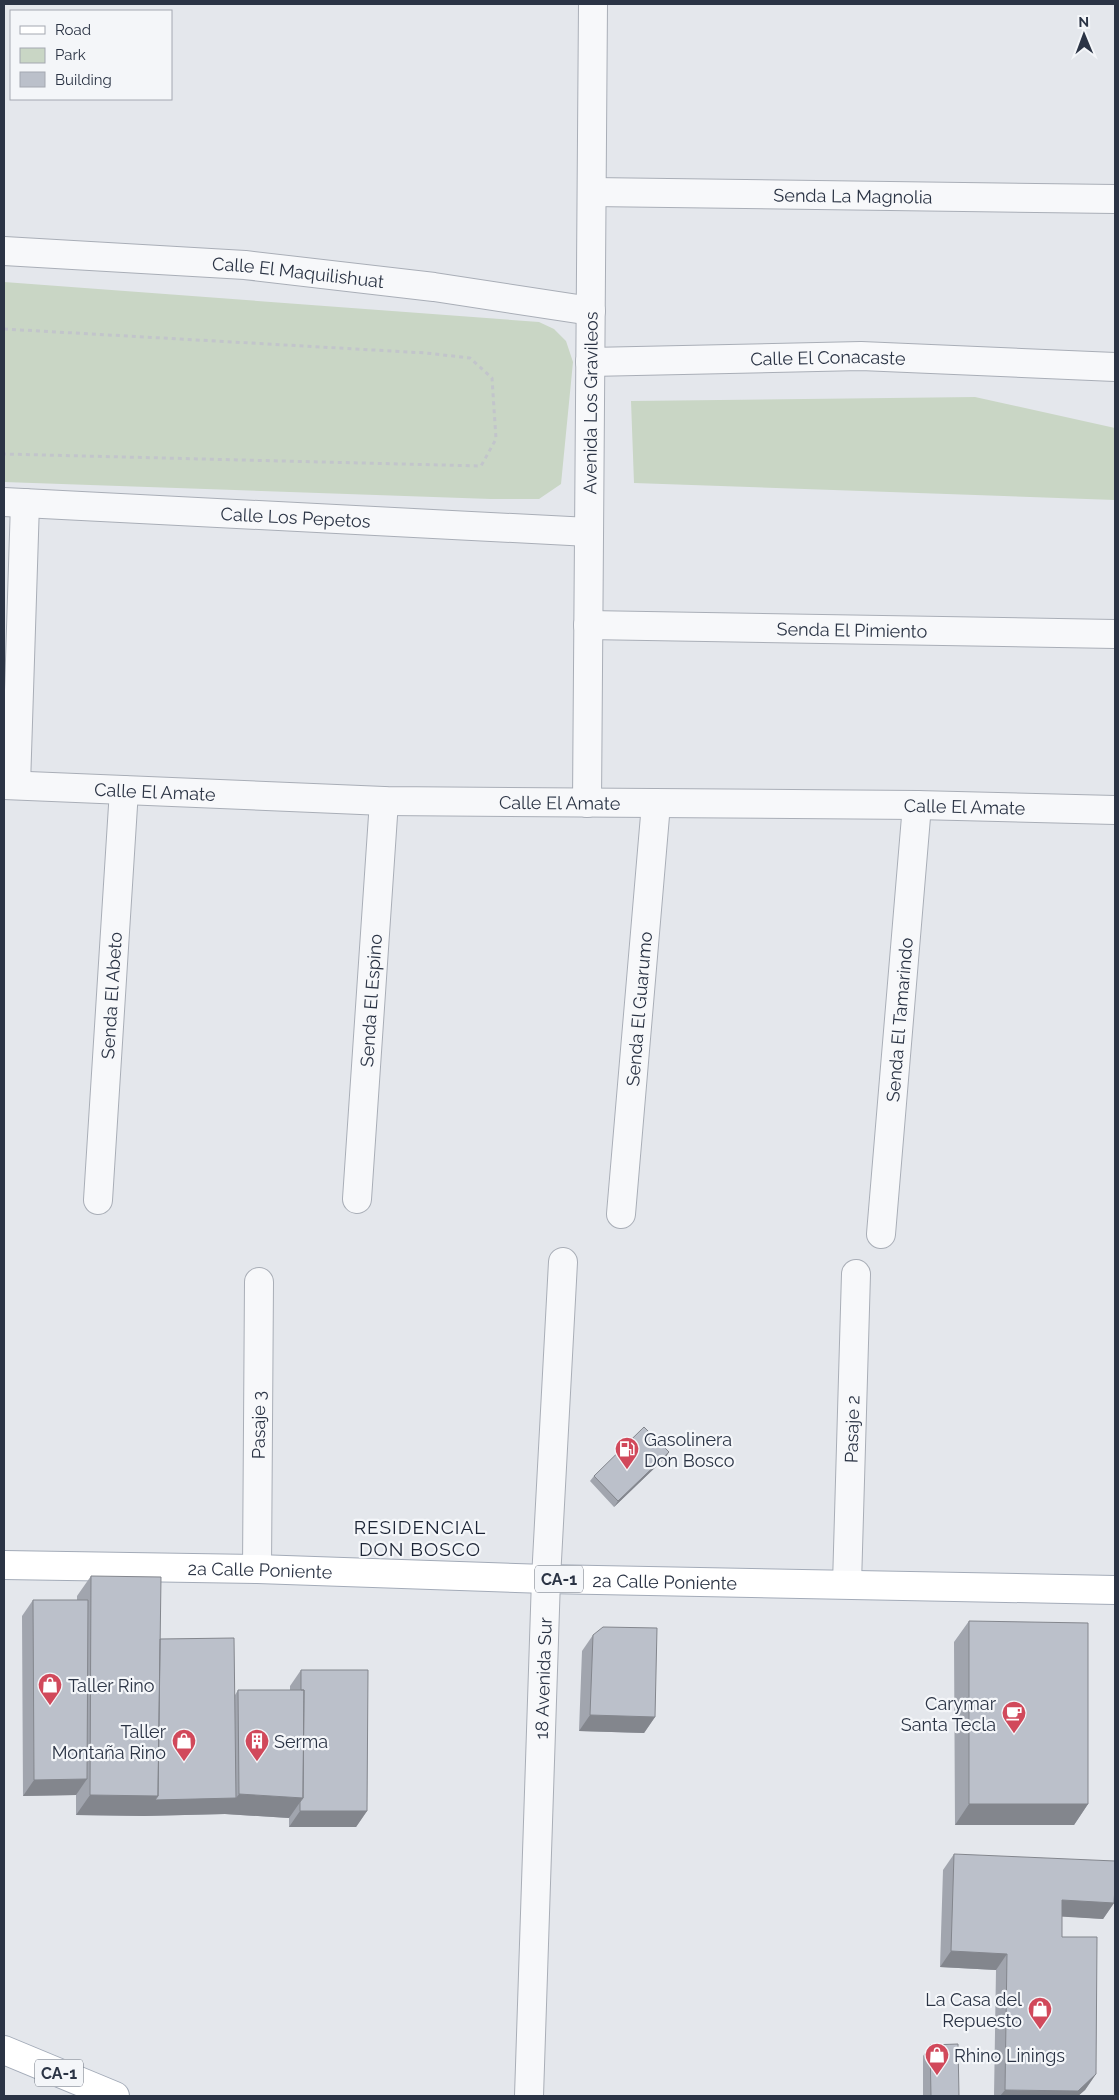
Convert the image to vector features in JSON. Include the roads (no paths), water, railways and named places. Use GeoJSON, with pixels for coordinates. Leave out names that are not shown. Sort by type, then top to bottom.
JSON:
{"type":"FeatureCollection","features":[{"type":"Feature","properties":{"kind":"main road","name":"2a Calle Poniente"},"geometry":{"type":"LineString","coordinates":[[4,1565],[257,1569],[546,1579],[1115,1590]]}},
{"type":"Feature","properties":{"kind":"main road","name":"CA-1"},"geometry":{"type":"LineString","coordinates":[[4,2050],[115,2096]]}},
{"type":"Feature","properties":{"kind":"street","name":"Avenida Los Gravileos"},"geometry":{"type":"LineString","coordinates":[[587,803],[593,4]]}},
{"type":"Feature","properties":{"kind":"street","name":"Senda La Magnolia"},"geometry":{"type":"LineString","coordinates":[[592,192],[1115,199]]}},
{"type":"Feature","properties":{"kind":"street","name":"Calle El Maquilishuat"},"geometry":{"type":"LineString","coordinates":[[4,251],[244,265],[434,287],[591,311]]}},
{"type":"Feature","properties":{"kind":"street","name":"Calle El Conacaste"},"geometry":{"type":"LineString","coordinates":[[590,362],[861,356],[1115,367]]}},
{"type":"Feature","properties":{"kind":"street","name":"Calle El Conacaste"},"geometry":{"type":"LineString","coordinates":[[1065,366],[1115,380]]}},
{"type":"Feature","properties":{"kind":"street","name":"Calle Los Pepetos"},"geometry":{"type":"LineString","coordinates":[[14,503],[589,532]]}},
{"type":"Feature","properties":{"kind":"street"},"geometry":{"type":"LineString","coordinates":[[10,785],[14,503]]}},
{"type":"Feature","properties":{"kind":"street","name":"Senda El Pimiento"},"geometry":{"type":"LineString","coordinates":[[588,624],[1115,634]]}},
{"type":"Feature","properties":{"kind":"street","name":"Calle El Amate"},"geometry":{"type":"LineString","coordinates":[[10,785],[384,801],[917,805],[1115,810]]}},
{"type":"Feature","properties":{"kind":"street","name":"Senda El Abeto"},"geometry":{"type":"LineString","coordinates":[[98,1200],[124,790]]}},
{"type":"Feature","properties":{"kind":"street","name":"Senda El Espino"},"geometry":{"type":"LineString","coordinates":[[357,1199],[384,801]]}},
{"type":"Feature","properties":{"kind":"street","name":"Senda El Guarumo"},"geometry":{"type":"LineString","coordinates":[[621,1214],[656,804]]}},
{"type":"Feature","properties":{"kind":"street","name":"Senda El Tamarindo"},"geometry":{"type":"LineString","coordinates":[[881,1234],[917,805]]}},
{"type":"Feature","properties":{"kind":"street","name":"18 Avenida Sur"},"geometry":{"type":"LineString","coordinates":[[529,2096],[546,1579],[563,1262]]}},
{"type":"Feature","properties":{"kind":"street","name":"Pasaje 2"},"geometry":{"type":"LineString","coordinates":[[847,1584],[856,1274]]}},
{"type":"Feature","properties":{"kind":"street","name":"Pasaje 3"},"geometry":{"type":"LineString","coordinates":[[257,1569],[259,1282]]}},
{"type":"Feature","properties":{"kind":"place","name":"Gasolinera Don Bosco"},"geometry":{"type":"Point","coordinates":[627,1470]}},
{"type":"Feature","properties":{"kind":"place","name":"Taller Rino"},"geometry":{"type":"Point","coordinates":[50,1706]}},
{"type":"Feature","properties":{"kind":"place","name":"Carymar Santa Tecla"},"geometry":{"type":"Point","coordinates":[1014,1734]}},
{"type":"Feature","properties":{"kind":"place","name":"Taller Montaña Rino"},"geometry":{"type":"Point","coordinates":[184,1762]}},
{"type":"Feature","properties":{"kind":"place","name":"Serma"},"geometry":{"type":"Point","coordinates":[257,1762]}},
{"type":"Feature","properties":{"kind":"place","name":"La Casa del Repuesto"},"geometry":{"type":"Point","coordinates":[1040,2030]}},
{"type":"Feature","properties":{"kind":"place","name":"Rhino Linings"},"geometry":{"type":"Point","coordinates":[937,2076]}},
{"type":"Feature","properties":{"kind":"district","name":"RESIDENCIAL DON BOSCO"},"geometry":{"type":"Point","coordinates":[420,1538]}}]}
